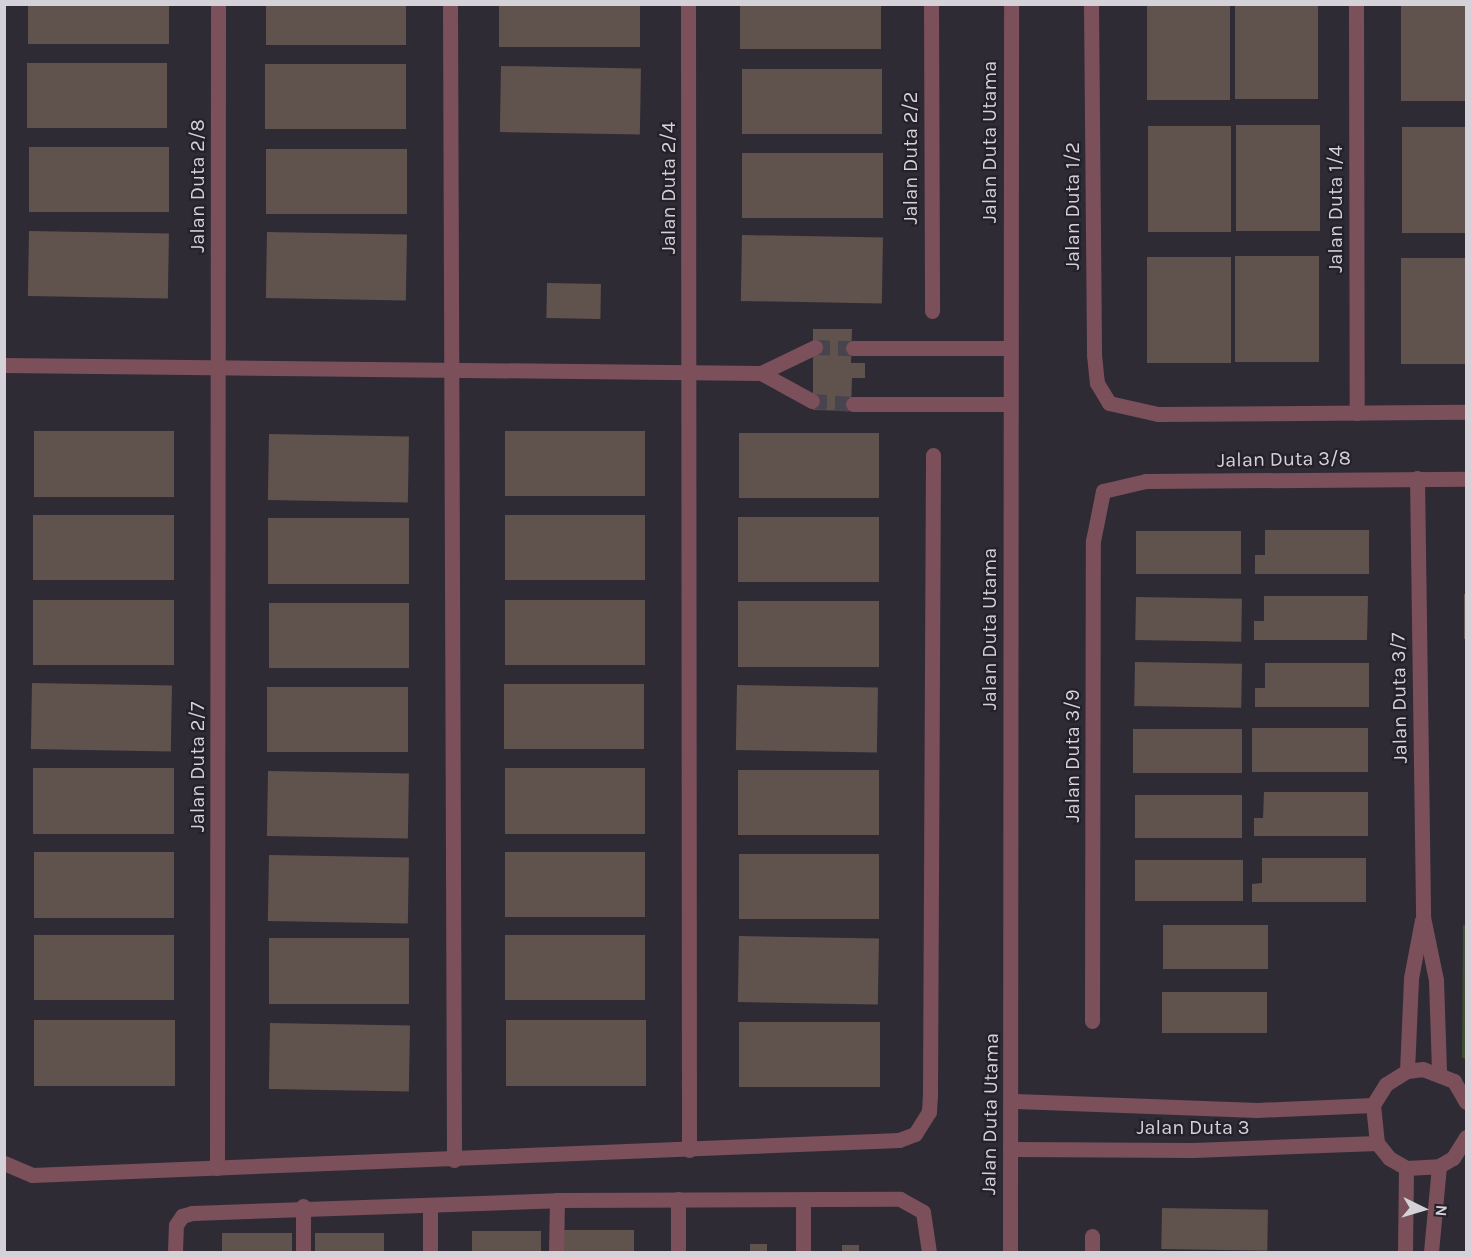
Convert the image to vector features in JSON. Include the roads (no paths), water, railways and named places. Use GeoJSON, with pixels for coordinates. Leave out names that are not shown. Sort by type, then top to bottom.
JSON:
{"type":"FeatureCollection","features":[{"type":"Feature","properties":{"kind":"street","name":"Jalan Duta 2/8"},"geometry":{"type":"LineString","coordinates":[[218,4],[218,367]]}},
{"type":"Feature","properties":{"kind":"street"},"geometry":{"type":"LineString","coordinates":[[450,4],[454,1160]]}},
{"type":"Feature","properties":{"kind":"street","name":"Jalan Duta 2/4"},"geometry":{"type":"LineString","coordinates":[[688,4],[689,1150]]}},
{"type":"Feature","properties":{"kind":"street","name":"Jalan Duta 2/2"},"geometry":{"type":"LineString","coordinates":[[931,4],[932,311]]}},
{"type":"Feature","properties":{"kind":"street","name":"Jalan Duta Utama"},"geometry":{"type":"LineString","coordinates":[[1010,1252],[1010,1149],[1013,1101],[1009,404],[1011,4]]}},
{"type":"Feature","properties":{"kind":"street","name":"Jalan Duta 1/2"},"geometry":{"type":"LineString","coordinates":[[1091,4],[1094,355],[1097,383],[1109,403],[1130,411],[1158,414],[1357,413]]}},
{"type":"Feature","properties":{"kind":"street","name":"Jalan Duta 1/4"},"geometry":{"type":"LineString","coordinates":[[1356,4],[1357,413]]}},
{"type":"Feature","properties":{"kind":"street"},"geometry":{"type":"LineString","coordinates":[[4,365],[760,373],[815,347]]}},
{"type":"Feature","properties":{"kind":"street"},"geometry":{"type":"LineString","coordinates":[[853,348],[1010,348]]}},
{"type":"Feature","properties":{"kind":"street","name":"Jalan Duta 2/7"},"geometry":{"type":"LineString","coordinates":[[217,1168],[218,367]]}},
{"type":"Feature","properties":{"kind":"street"},"geometry":{"type":"LineString","coordinates":[[760,373],[812,402]]}},
{"type":"Feature","properties":{"kind":"street"},"geometry":{"type":"LineString","coordinates":[[853,404],[1009,404]]}},
{"type":"Feature","properties":{"kind":"street"},"geometry":{"type":"LineString","coordinates":[[1357,413],[1467,412]]}},
{"type":"Feature","properties":{"kind":"street"},"geometry":{"type":"LineString","coordinates":[[4,1163],[32,1175],[689,1150],[899,1140],[915,1134],[929,1112],[933,455]]}},
{"type":"Feature","properties":{"kind":"street","name":"Jalan Duta 3/7"},"geometry":{"type":"LineString","coordinates":[[1416,478],[1423,917],[1436,980],[1439,1072]]}},
{"type":"Feature","properties":{"kind":"street","name":"Jalan Duta 3/8"},"geometry":{"type":"LineString","coordinates":[[1103,491],[1146,481],[1467,479]]}},
{"type":"Feature","properties":{"kind":"street","name":"Jalan Duta 3/9"},"geometry":{"type":"LineString","coordinates":[[1092,1021],[1093,541],[1103,491]]}},
{"type":"Feature","properties":{"kind":"street","name":"Jalan Duta 3/7"},"geometry":{"type":"LineString","coordinates":[[1407,1071],[1411,978],[1423,917]]}},
{"type":"Feature","properties":{"kind":"street"},"geometry":{"type":"LineString","coordinates":[[1467,1102],[1454,1081],[1439,1072],[1407,1071],[1386,1084],[1373,1105],[1377,1143],[1389,1158],[1406,1168],[1439,1166],[1453,1158],[1467,1137]]}},
{"type":"Feature","properties":{"kind":"street","name":"Jalan Duta 3"},"geometry":{"type":"LineString","coordinates":[[1013,1101],[1257,1110],[1373,1105]]}},
{"type":"Feature","properties":{"kind":"street","name":"Jalan Duta 3"},"geometry":{"type":"LineString","coordinates":[[1010,1149],[1193,1150],[1377,1143]]}},
{"type":"Feature","properties":{"kind":"street"},"geometry":{"type":"LineString","coordinates":[[1431,1252],[1439,1166]]}},
{"type":"Feature","properties":{"kind":"street"},"geometry":{"type":"LineString","coordinates":[[1405,1252],[1406,1168]]}},
{"type":"Feature","properties":{"kind":"street"},"geometry":{"type":"LineString","coordinates":[[175,1252],[176,1225],[182,1216],[303,1206],[430,1206],[557,1200],[900,1198],[913,1203],[928,1226],[929,1252]]}},
{"type":"Feature","properties":{"kind":"street"},"geometry":{"type":"LineString","coordinates":[[678,1199],[678,1252]]}},
{"type":"Feature","properties":{"kind":"street"},"geometry":{"type":"LineString","coordinates":[[803,1199],[803,1252]]}},
{"type":"Feature","properties":{"kind":"street"},"geometry":{"type":"LineString","coordinates":[[556,1252],[557,1200]]}},
{"type":"Feature","properties":{"kind":"street"},"geometry":{"type":"LineString","coordinates":[[303,1206],[303,1252]]}},
{"type":"Feature","properties":{"kind":"street"},"geometry":{"type":"LineString","coordinates":[[430,1206],[430,1252]]}},
{"type":"Feature","properties":{"kind":"street"},"geometry":{"type":"LineString","coordinates":[[1092,1236],[1092,1252]]}},
{"type":"Feature","properties":{"kind":"tunnel"},"geometry":{"type":"LineString","coordinates":[[815,347],[853,348]]}},
{"type":"Feature","properties":{"kind":"tunnel"},"geometry":{"type":"LineString","coordinates":[[812,401],[853,404]]}}]}
